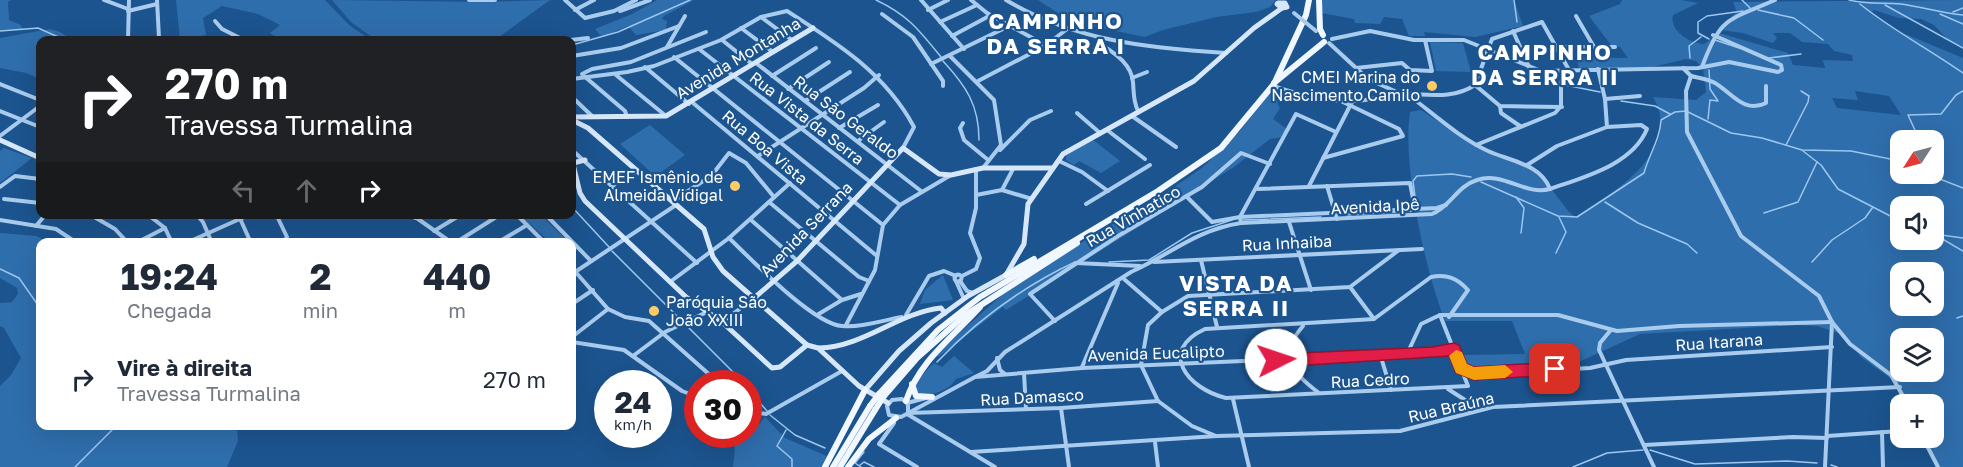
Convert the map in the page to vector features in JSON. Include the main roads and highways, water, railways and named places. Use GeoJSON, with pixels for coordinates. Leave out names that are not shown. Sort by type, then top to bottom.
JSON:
{"type":"FeatureCollection","features":[{"type":"Feature","properties":{"kind":"main road"},"geometry":{"type":"LineString","coordinates":[[1006,275],[1088,234],[1158,191],[1221,148],[1273,85],[1306,15],[1309,0]]}},
{"type":"Feature","properties":{"kind":"main road"},"geometry":{"type":"LineString","coordinates":[[1273,85],[1281,80],[1310,49],[1326,39],[1320,29],[1319,0]]}},
{"type":"Feature","properties":{"kind":"main road"},"geometry":{"type":"LineString","coordinates":[[839,464],[872,408],[944,333],[984,302],[1065,253],[1088,234]]}},
{"type":"Feature","properties":{"kind":"main road"},"geometry":{"type":"LineString","coordinates":[[884,398],[916,352],[959,313],[1062,247]]}},
{"type":"Feature","properties":{"kind":"main road"},"geometry":{"type":"LineString","coordinates":[[906,402],[912,383],[946,341],[984,302]]}},
{"type":"Feature","properties":{"kind":"main road"},"geometry":{"type":"LineString","coordinates":[[912,383],[916,396],[934,397]]}},
{"type":"Feature","properties":{"kind":"main road"},"geometry":{"type":"LineString","coordinates":[[839,464],[849,444],[865,390]]}},
{"type":"Feature","properties":{"kind":"main road"},"geometry":{"type":"LineString","coordinates":[[849,444],[897,418]]}},
{"type":"Feature","properties":{"kind":"main road"},"geometry":{"type":"LineString","coordinates":[[825,467],[839,464]]}},
{"type":"Feature","properties":{"kind":"waterway"},"geometry":{"type":"LineString","coordinates":[[576,44],[618,32],[690,0]]}},
{"type":"Feature","properties":{"kind":"waterway"},"geometry":{"type":"LineString","coordinates":[[876,0],[897,11],[912,24],[941,57]]}},
{"type":"Feature","properties":{"kind":"waterway"},"geometry":{"type":"LineString","coordinates":[[1514,0],[1517,22]]}},
{"type":"Feature","properties":{"kind":"waterway"},"geometry":{"type":"LineString","coordinates":[[1742,0],[1750,8]]}},
{"type":"Feature","properties":{"kind":"waterway"},"geometry":{"type":"LineString","coordinates":[[1849,0],[1901,4],[1963,15]]}},
{"type":"Feature","properties":{"kind":"waterway"},"geometry":{"type":"LineString","coordinates":[[1860,4],[1963,73]]}},
{"type":"Feature","properties":{"kind":"waterway"},"geometry":{"type":"LineString","coordinates":[[1885,5],[1963,48]]}},
{"type":"Feature","properties":{"kind":"waterway"},"geometry":{"type":"LineString","coordinates":[[1953,12],[1963,8]]}},
{"type":"Feature","properties":{"kind":"waterway"},"geometry":{"type":"LineString","coordinates":[[1758,10],[1794,18],[1823,40]]}},
{"type":"Feature","properties":{"kind":"waterway"},"geometry":{"type":"LineString","coordinates":[[1709,39],[1698,33],[1698,22],[1707,16],[1743,11]]}},
{"type":"Feature","properties":{"kind":"waterway"},"geometry":{"type":"LineString","coordinates":[[1940,14],[1963,24]]}},
{"type":"Feature","properties":{"kind":"waterway"},"geometry":{"type":"LineString","coordinates":[[0,31],[38,28],[56,36]]}},
{"type":"Feature","properties":{"kind":"waterway"},"geometry":{"type":"LineString","coordinates":[[1690,58],[1689,46],[1701,37]]}},
{"type":"Feature","properties":{"kind":"waterway"},"geometry":{"type":"LineString","coordinates":[[1715,40],[1739,48]]}},
{"type":"Feature","properties":{"kind":"waterway"},"geometry":{"type":"LineString","coordinates":[[1769,58],[1801,54]]}},
{"type":"Feature","properties":{"kind":"waterway"},"geometry":{"type":"LineString","coordinates":[[943,61],[970,97],[977,116],[979,140]]}},
{"type":"Feature","properties":{"kind":"waterway"},"geometry":{"type":"LineString","coordinates":[[1708,119],[1710,100],[1718,101],[1710,89],[1709,70]]}},
{"type":"Feature","properties":{"kind":"waterway"},"geometry":{"type":"LineString","coordinates":[[1565,85],[1600,92]]}},
{"type":"Feature","properties":{"kind":"waterway"},"geometry":{"type":"LineString","coordinates":[[1786,145],[1808,102],[1809,96],[1801,91]]}},
{"type":"Feature","properties":{"kind":"waterway"},"geometry":{"type":"LineString","coordinates":[[1915,130],[1908,115],[1941,114],[1956,95],[1963,91]]}},
{"type":"Feature","properties":{"kind":"waterway"},"geometry":{"type":"LineString","coordinates":[[1621,101],[1655,106],[1670,114]]}},
{"type":"Feature","properties":{"kind":"waterway"},"geometry":{"type":"LineString","coordinates":[[1516,198],[1558,216],[1577,217],[1644,173],[1659,134],[1661,120],[1675,112],[1686,111],[1731,133],[1762,138],[1802,150],[1851,151],[1890,159]]}},
{"type":"Feature","properties":{"kind":"waterway"},"geometry":{"type":"LineString","coordinates":[[1803,151],[1821,165],[1838,189],[1873,207]]}},
{"type":"Feature","properties":{"kind":"waterway"},"geometry":{"type":"LineString","coordinates":[[1764,213],[1798,202],[1817,162]]}},
{"type":"Feature","properties":{"kind":"waterway"},"geometry":{"type":"LineString","coordinates":[[1416,204],[1413,181],[1417,176],[1452,174],[1471,177]]}},
{"type":"Feature","properties":{"kind":"waterway"},"geometry":{"type":"LineString","coordinates":[[1944,181],[1963,188]]}},
{"type":"Feature","properties":{"kind":"waterway"},"geometry":{"type":"LineString","coordinates":[[1481,182],[1516,198]]}},
{"type":"Feature","properties":{"kind":"waterway"},"geometry":{"type":"LineString","coordinates":[[1516,198],[1524,208],[1521,233]]}},
{"type":"Feature","properties":{"kind":"waterway"},"geometry":{"type":"LineString","coordinates":[[1605,202],[1638,223],[1687,244],[1697,253]]}},
{"type":"Feature","properties":{"kind":"waterway"},"geometry":{"type":"LineString","coordinates":[[1812,262],[1832,240],[1865,218],[1873,207]]}},
{"type":"Feature","properties":{"kind":"waterway"},"geometry":{"type":"LineString","coordinates":[[1873,207],[1890,216]]}},
{"type":"Feature","properties":{"kind":"waterway"},"geometry":{"type":"LineString","coordinates":[[576,211],[609,247]]}},
{"type":"Feature","properties":{"kind":"waterway"},"geometry":{"type":"LineString","coordinates":[[1346,215],[1416,211]]}},
{"type":"Feature","properties":{"kind":"waterway"},"geometry":{"type":"LineString","coordinates":[[1243,220],[1321,217]]}},
{"type":"Feature","properties":{"kind":"waterway"},"geometry":{"type":"LineString","coordinates":[[1556,253],[1566,232],[1559,217]]}},
{"type":"Feature","properties":{"kind":"waterway"},"geometry":{"type":"LineString","coordinates":[[1109,262],[1149,260],[1192,233],[1232,220]]}},
{"type":"Feature","properties":{"kind":"waterway"},"geometry":{"type":"LineString","coordinates":[[1963,238],[1934,234],[1963,251]]}},
{"type":"Feature","properties":{"kind":"waterway"},"geometry":{"type":"LineString","coordinates":[[612,251],[731,370]]}},
{"type":"Feature","properties":{"kind":"waterway"},"geometry":{"type":"LineString","coordinates":[[937,362],[968,332],[1019,293],[1075,262]]}},
{"type":"Feature","properties":{"kind":"waterway"},"geometry":{"type":"LineString","coordinates":[[0,269],[19,278],[36,302]]}},
{"type":"Feature","properties":{"kind":"waterway"},"geometry":{"type":"LineString","coordinates":[[1957,318],[1963,316]]}},
{"type":"Feature","properties":{"kind":"waterway"},"geometry":{"type":"LineString","coordinates":[[762,405],[767,411]]}},
{"type":"Feature","properties":{"kind":"waterway"},"geometry":{"type":"LineString","coordinates":[[770,415],[795,435],[825,448]]}},
{"type":"Feature","properties":{"kind":"waterway"},"geometry":{"type":"LineString","coordinates":[[75,467],[112,430]]}},
{"type":"Feature","properties":{"kind":"waterway"},"geometry":{"type":"LineString","coordinates":[[786,430],[777,446],[792,459],[792,467]]}},
{"type":"Feature","properties":{"kind":"waterway"},"geometry":{"type":"LineString","coordinates":[[1573,467],[1607,453],[1643,450]]}},
{"type":"Feature","properties":{"kind":"waterway"},"geometry":{"type":"LineString","coordinates":[[1650,450],[1695,464],[1787,461],[1817,463]]}},
{"type":"Feature","properties":{"kind":"waterway"},"geometry":{"type":"LineString","coordinates":[[861,467],[855,463],[864,452]]}},
{"type":"Feature","properties":{"kind":"waterway"},"geometry":{"type":"LineString","coordinates":[[860,465],[864,462],[874,467]]}},
{"type":"Feature","properties":{"kind":"waterway"},"geometry":{"type":"LineString","coordinates":[[1831,465],[1837,467]]}},
{"type":"Feature","properties":{"kind":"place","name":"CMEI Marina do Nascimento Camilo"},"geometry":{"type":"Point","coordinates":[1432,86]}},
{"type":"Feature","properties":{"kind":"place","name":"EMEF Ismênio de Almeida Vidigal"},"geometry":{"type":"Point","coordinates":[735,186]}},
{"type":"Feature","properties":{"kind":"place","name":"Paróquia São João XXIII"},"geometry":{"type":"Point","coordinates":[654,311]}},
{"type":"Feature","properties":{"kind":"district","name":"CAMPINHO DA SERRA I"},"geometry":{"type":"Point","coordinates":[1056,32]}},
{"type":"Feature","properties":{"kind":"district","name":"CAMPINHO DA SERRA II"},"geometry":{"type":"Point","coordinates":[1545,64]}},
{"type":"Feature","properties":{"kind":"district","name":"VISTA DA SERRA II"},"geometry":{"type":"Point","coordinates":[1236,294]}}]}
